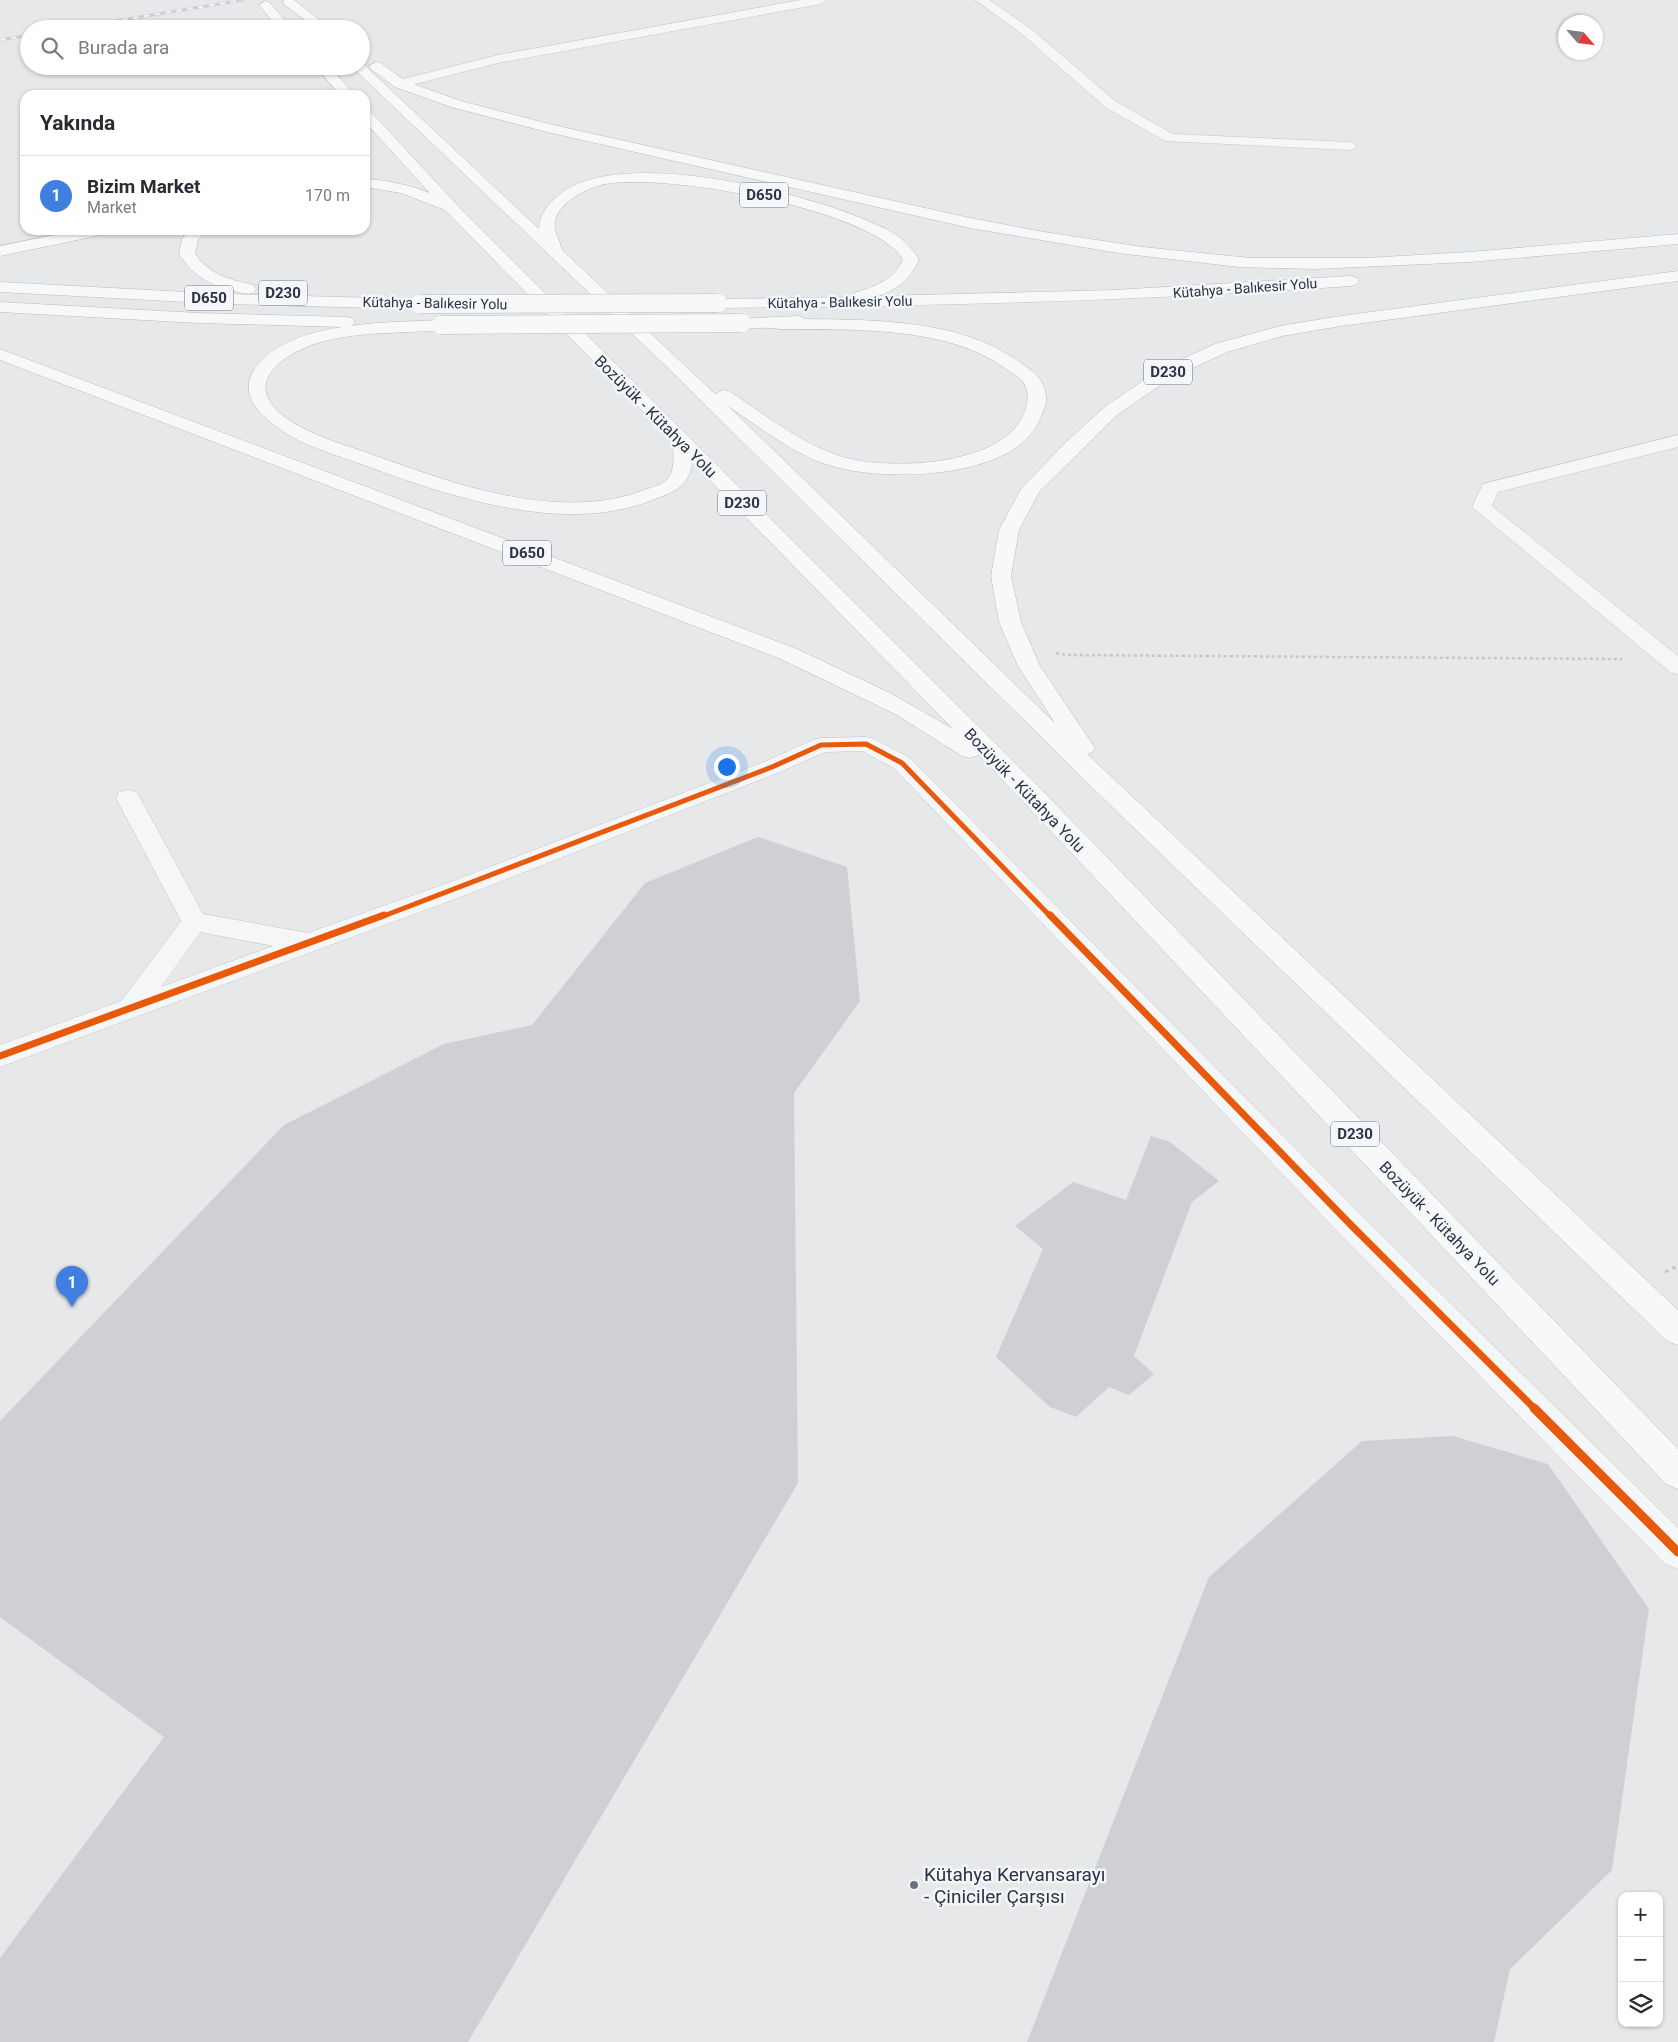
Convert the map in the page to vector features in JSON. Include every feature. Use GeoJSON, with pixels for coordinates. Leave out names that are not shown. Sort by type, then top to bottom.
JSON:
{"type":"FeatureCollection","features":[{"type":"Feature","properties":{"kind":"highway"},"geometry":{"type":"LineString","coordinates":[[308,20],[289,2],[313,20]]}},
{"type":"Feature","properties":{"kind":"highway"},"geometry":{"type":"LineString","coordinates":[[274,20],[265,5],[278,20]]}},
{"type":"Feature","properties":{"kind":"highway"},"geometry":{"type":"LineString","coordinates":[[370,62],[400,84],[456,104],[547,128],[979,225],[1111,248],[1261,263],[1329,264],[1448,258],[1678,239]]}},
{"type":"Feature","properties":{"kind":"highway"},"geometry":{"type":"LineString","coordinates":[[329,75],[343,90]]}},
{"type":"Feature","properties":{"kind":"highway"},"geometry":{"type":"LineString","coordinates":[[368,75],[554,249]]}},
{"type":"Feature","properties":{"kind":"highway","name":"Bozüyük - Kütahya Yolu"},"geometry":{"type":"LineString","coordinates":[[370,119],[453,209],[1032,795],[1678,1473]]}},
{"type":"Feature","properties":{"kind":"highway","name":"D650"},"geometry":{"type":"LineString","coordinates":[[554,249],[547,228],[548,217],[556,205],[572,191],[596,181],[633,176],[679,178],[726,186],[818,209],[860,223],[886,235],[903,247],[911,259],[908,270],[898,280],[885,288],[860,297],[826,302]]}},
{"type":"Feature","properties":{"kind":"highway","name":"D230"},"geometry":{"type":"LineString","coordinates":[[370,184],[396,187],[422,194],[453,209]]}},
{"type":"Feature","properties":{"kind":"highway"},"geometry":{"type":"LineString","coordinates":[[0,251],[77,235]]}},
{"type":"Feature","properties":{"kind":"highway","name":"D230"},"geometry":{"type":"LineString","coordinates":[[194,235],[190,239],[187,254],[195,267],[208,277],[232,286],[263,292],[419,304]]}},
{"type":"Feature","properties":{"kind":"highway","name":"D230"},"geometry":{"type":"LineString","coordinates":[[554,249],[1113,793],[1678,1331]]}},
{"type":"Feature","properties":{"kind":"highway","name":"Kütahya - Balıkesir Yolu"},"geometry":{"type":"LineString","coordinates":[[0,287],[196,297],[419,304],[826,302],[1049,298],[1198,292],[1375,279],[1678,250]]}},
{"type":"Feature","properties":{"kind":"highway"},"geometry":{"type":"LineString","coordinates":[[1404,296],[1553,285],[1678,271]]}},
{"type":"Feature","properties":{"kind":"highway","name":"D230"},"geometry":{"type":"LineString","coordinates":[[1113,793],[1029,666],[1010,622],[1001,576],[1009,530],[1031,489],[1112,410],[1165,374],[1221,348],[1280,332],[1341,321],[1678,276]]}},
{"type":"Feature","properties":{"kind":"highway","name":"Kütahya - Balıkesir Yolu"},"geometry":{"type":"LineString","coordinates":[[0,307],[198,318],[441,324],[742,323],[929,317]]}},
{"type":"Feature","properties":{"kind":"highway"},"geometry":{"type":"LineString","coordinates":[[673,363],[810,452],[838,462],[879,469],[932,468],[971,461],[1007,445],[1028,426],[1038,402],[1032,382],[1011,361],[986,348],[962,339],[904,330],[742,323]]}},
{"type":"Feature","properties":{"kind":"highway"},"geometry":{"type":"LineString","coordinates":[[441,324],[356,332],[316,338],[287,349],[264,366],[256,382],[260,400],[273,415],[298,432],[334,448],[404,473],[508,502],[554,506],[607,506],[649,496],[673,484],[683,465],[682,442]]}},
{"type":"Feature","properties":{"kind":"highway","name":"D650"},"geometry":{"type":"LineString","coordinates":[[0,354],[789,654],[884,697],[939,729],[1032,795]]}},
{"type":"Feature","properties":{"kind":"street"},"geometry":{"type":"LineString","coordinates":[[400,84],[498,59],[821,0]]}},
{"type":"Feature","properties":{"kind":"street"},"geometry":{"type":"LineString","coordinates":[[981,0],[1026,31],[1110,104],[1170,138],[1349,146]]}},
{"type":"Feature","properties":{"kind":"street"},"geometry":{"type":"LineString","coordinates":[[1674,663],[1482,508],[1490,488],[1678,441]]}},
{"type":"Feature","properties":{"kind":"street"},"geometry":{"type":"LineString","coordinates":[[0,1056],[480,880],[772,767],[821,745],[866,744],[902,763],[1357,1231],[1678,1552]]}},
{"type":"Feature","properties":{"kind":"street"},"geometry":{"type":"LineString","coordinates":[[128,798],[194,922]]}},
{"type":"Feature","properties":{"kind":"street"},"geometry":{"type":"LineString","coordinates":[[194,922],[310,943]]}},
{"type":"Feature","properties":{"kind":"street"},"geometry":{"type":"LineString","coordinates":[[129,1010],[194,922]]}},
{"type":"Feature","properties":{"kind":"path"},"geometry":{"type":"LineString","coordinates":[[1021,648],[1068,655],[1674,663]]}},
{"type":"Feature","properties":{"kind":"building"},"geometry":{"type":"Polygon","coordinates":[[[758,837],[847,867],[860,1001],[794,1093],[798,1483],[468,2042],[0,2042],[0,1958],[164,1737],[0,1617],[0,1421],[284,1125],[444,1044],[532,1025],[645,883],[758,837]]]}},
{"type":"Feature","properties":{"kind":"building"},"geometry":{"type":"Polygon","coordinates":[[[1151,1136],[1170,1142],[1219,1181],[1192,1202],[1134,1356],[1154,1374],[1129,1395],[1109,1387],[1076,1417],[1050,1407],[996,1357],[1043,1249],[1015,1226],[1073,1182],[1126,1200],[1151,1136]]]}},
{"type":"Feature","properties":{"kind":"building"},"geometry":{"type":"Polygon","coordinates":[[[1453,1436],[1548,1464],[1649,1609],[1612,1870],[1510,1969],[1494,2042],[1027,2042],[1209,1577],[1362,1441],[1453,1436]]]}},
{"type":"Feature","properties":{"kind":"railway"},"geometry":{"type":"LineString","coordinates":[[122,20],[242,0]]}},
{"type":"Feature","properties":{"kind":"railway"},"geometry":{"type":"LineString","coordinates":[[0,40],[20,37]]}},
{"type":"Feature","properties":{"kind":"cycle path"},"geometry":{"type":"LineString","coordinates":[[0,1056],[462,887],[772,767],[821,745],[866,744],[902,763],[1350,1224],[1678,1552]]}},
{"type":"Feature","properties":{"kind":"place","name":"Bizim Market"},"geometry":{"type":"Point","coordinates":[72,1307]}},
{"type":"Feature","properties":{"kind":"place","name":"Kütahya Kervansarayı - Çiniciler Çarşısı"},"geometry":{"type":"Point","coordinates":[914,1885]}}]}
